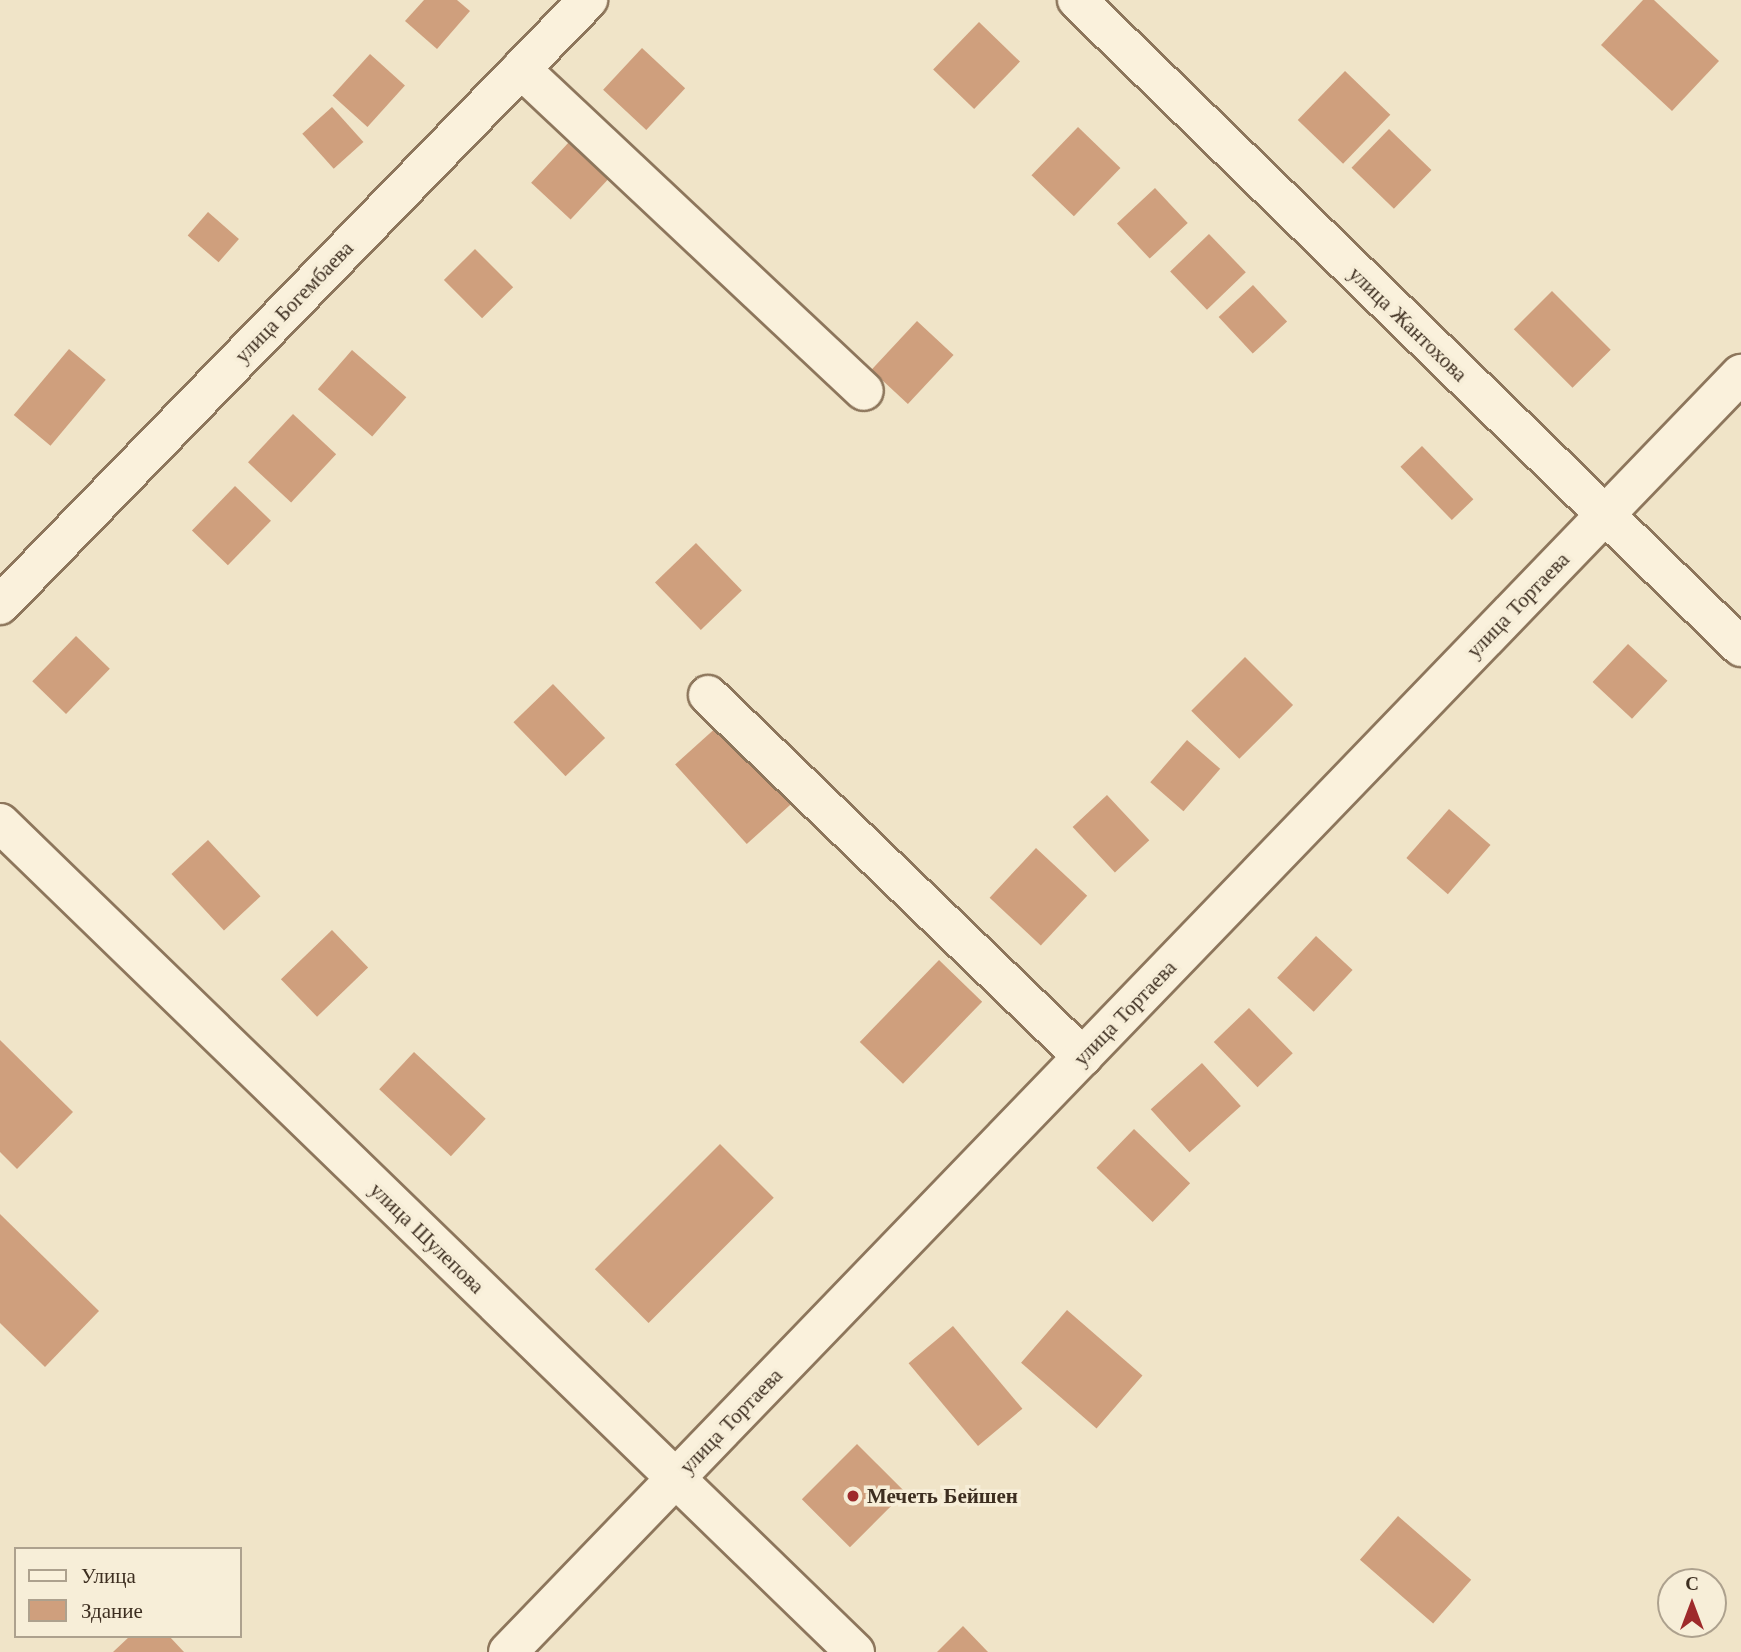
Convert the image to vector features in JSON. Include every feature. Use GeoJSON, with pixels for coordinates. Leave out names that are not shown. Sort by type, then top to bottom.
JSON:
{"type":"FeatureCollection","features":[{"type":"Feature","properties":{"kind":"street","name":"улица Богембаева"},"geometry":{"type":"LineString","coordinates":[[0,605],[588,0]]}},
{"type":"Feature","properties":{"kind":"street","name":"улица Жантохова"},"geometry":{"type":"LineString","coordinates":[[1077,0],[1741,647]]}},
{"type":"Feature","properties":{"kind":"street"},"geometry":{"type":"LineString","coordinates":[[521,69],[864,391]]}},
{"type":"Feature","properties":{"kind":"street","name":"улица Тортаева"},"geometry":{"type":"LineString","coordinates":[[508,1652],[1741,374]]}},
{"type":"Feature","properties":{"kind":"street"},"geometry":{"type":"LineString","coordinates":[[708,695],[1083,1057]]}},
{"type":"Feature","properties":{"kind":"street","name":"улица Шулепова"},"geometry":{"type":"LineString","coordinates":[[0,823],[855,1652]]}},
{"type":"Feature","properties":{"kind":"building"},"geometry":{"type":"Polygon","coordinates":[[[424,0],[457,0],[470,11],[437,49],[405,21],[424,0]]]}},
{"type":"Feature","properties":{"kind":"building"},"geometry":{"type":"Polygon","coordinates":[[[1643,0],[1654,0],[1719,61],[1672,111],[1601,45],[1643,0]]]}},
{"type":"Feature","properties":{"kind":"building"},"geometry":{"type":"Polygon","coordinates":[[[979,22],[1020,62],[974,109],[933,69],[979,22]]]}},
{"type":"Feature","properties":{"kind":"building"},"geometry":{"type":"Polygon","coordinates":[[[642,48],[685,88],[646,130],[603,90],[642,48]]]}},
{"type":"Feature","properties":{"kind":"building"},"geometry":{"type":"Polygon","coordinates":[[[370,54],[405,85],[367,127],[333,96],[370,54]]]}},
{"type":"Feature","properties":{"kind":"building"},"geometry":{"type":"Polygon","coordinates":[[[1345,71],[1390,115],[1343,164],[1298,120],[1345,71]]]}},
{"type":"Feature","properties":{"kind":"building"},"geometry":{"type":"Polygon","coordinates":[[[332,107],[363,142],[334,169],[302,134],[332,107]]]}},
{"type":"Feature","properties":{"kind":"building"},"geometry":{"type":"Polygon","coordinates":[[[1078,127],[1120,168],[1074,216],[1031,175],[1078,127]]]}},
{"type":"Feature","properties":{"kind":"building"},"geometry":{"type":"Polygon","coordinates":[[[1389,129],[1431,170],[1394,209],[1351,168],[1389,129]]]}},
{"type":"Feature","properties":{"kind":"building"},"geometry":{"type":"Polygon","coordinates":[[[570,141],[609,178],[571,220],[531,183],[570,141]]]}},
{"type":"Feature","properties":{"kind":"building"},"geometry":{"type":"Polygon","coordinates":[[[1155,188],[1188,223],[1150,259],[1117,223],[1155,188]]]}},
{"type":"Feature","properties":{"kind":"building"},"geometry":{"type":"Polygon","coordinates":[[[208,212],[239,239],[219,262],[188,235],[208,212]]]}},
{"type":"Feature","properties":{"kind":"building"},"geometry":{"type":"Polygon","coordinates":[[[1209,234],[1246,272],[1207,310],[1170,272],[1209,234]]]}},
{"type":"Feature","properties":{"kind":"building"},"geometry":{"type":"Polygon","coordinates":[[[475,249],[513,287],[482,318],[444,280],[475,249]]]}},
{"type":"Feature","properties":{"kind":"building"},"geometry":{"type":"Polygon","coordinates":[[[1253,285],[1287,322],[1253,354],[1219,317],[1253,285]]]}},
{"type":"Feature","properties":{"kind":"building"},"geometry":{"type":"Polygon","coordinates":[[[1552,291],[1611,350],[1573,388],[1514,329],[1552,291]]]}},
{"type":"Feature","properties":{"kind":"building"},"geometry":{"type":"Polygon","coordinates":[[[917,321],[954,355],[908,404],[871,370],[917,321]]]}},
{"type":"Feature","properties":{"kind":"building"},"geometry":{"type":"Polygon","coordinates":[[[69,349],[106,380],[50,446],[14,415],[69,349]]]}},
{"type":"Feature","properties":{"kind":"building"},"geometry":{"type":"Polygon","coordinates":[[[352,350],[406,397],[372,436],[318,389],[352,350]]]}},
{"type":"Feature","properties":{"kind":"building"},"geometry":{"type":"Polygon","coordinates":[[[293,414],[336,454],[291,503],[248,462],[293,414]]]}},
{"type":"Feature","properties":{"kind":"building"},"geometry":{"type":"Polygon","coordinates":[[[1422,446],[1473,499],[1452,520],[1400,467],[1422,446]]]}},
{"type":"Feature","properties":{"kind":"building"},"geometry":{"type":"Polygon","coordinates":[[[235,486],[271,521],[228,565],[192,531],[235,486]]]}},
{"type":"Feature","properties":{"kind":"building"},"geometry":{"type":"Polygon","coordinates":[[[696,543],[742,590],[701,630],[655,583],[696,543]]]}},
{"type":"Feature","properties":{"kind":"building"},"geometry":{"type":"Polygon","coordinates":[[[76,636],[110,669],[66,714],[32,681],[76,636]]]}},
{"type":"Feature","properties":{"kind":"building"},"geometry":{"type":"Polygon","coordinates":[[[1628,644],[1667,681],[1632,719],[1593,682],[1628,644]]]}},
{"type":"Feature","properties":{"kind":"building"},"geometry":{"type":"Polygon","coordinates":[[[1245,657],[1293,705],[1239,759],[1191,711],[1245,657]]]}},
{"type":"Feature","properties":{"kind":"building"},"geometry":{"type":"Polygon","coordinates":[[[553,684],[605,738],[566,776],[513,722],[553,684]]]}},
{"type":"Feature","properties":{"kind":"building"},"geometry":{"type":"Polygon","coordinates":[[[719,725],[791,805],[747,844],[675,764],[719,725]]]}},
{"type":"Feature","properties":{"kind":"building"},"geometry":{"type":"Polygon","coordinates":[[[1187,740],[1220,769],[1183,811],[1150,782],[1187,740]]]}},
{"type":"Feature","properties":{"kind":"building"},"geometry":{"type":"Polygon","coordinates":[[[1107,795],[1149,840],[1115,872],[1073,827],[1107,795]]]}},
{"type":"Feature","properties":{"kind":"building"},"geometry":{"type":"Polygon","coordinates":[[[1449,809],[1491,845],[1448,894],[1406,858],[1449,809]]]}},
{"type":"Feature","properties":{"kind":"building"},"geometry":{"type":"Polygon","coordinates":[[[208,840],[261,896],[224,930],[171,874],[208,840]]]}},
{"type":"Feature","properties":{"kind":"building"},"geometry":{"type":"Polygon","coordinates":[[[1036,848],[1087,896],[1041,945],[990,898],[1036,848]]]}},
{"type":"Feature","properties":{"kind":"building"},"geometry":{"type":"Polygon","coordinates":[[[332,930],[368,967],[317,1017],[281,979],[332,930]]]}},
{"type":"Feature","properties":{"kind":"building"},"geometry":{"type":"Polygon","coordinates":[[[1316,936],[1353,970],[1314,1012],[1277,978],[1316,936]]]}},
{"type":"Feature","properties":{"kind":"building"},"geometry":{"type":"Polygon","coordinates":[[[939,960],[982,1002],[903,1084],[860,1042],[939,960]]]}},
{"type":"Feature","properties":{"kind":"building"},"geometry":{"type":"Polygon","coordinates":[[[1249,1008],[1293,1053],[1258,1087],[1214,1042],[1249,1008]]]}},
{"type":"Feature","properties":{"kind":"building"},"geometry":{"type":"Polygon","coordinates":[[[0,1040],[73,1112],[17,1169],[0,1152],[0,1040]]]}},
{"type":"Feature","properties":{"kind":"building"},"geometry":{"type":"Polygon","coordinates":[[[414,1052],[486,1119],[451,1156],[379,1089],[414,1052]]]}},
{"type":"Feature","properties":{"kind":"building"},"geometry":{"type":"Polygon","coordinates":[[[1202,1063],[1241,1106],[1190,1152],[1151,1109],[1202,1063]]]}},
{"type":"Feature","properties":{"kind":"building"},"geometry":{"type":"Polygon","coordinates":[[[1134,1129],[1190,1183],[1153,1222],[1096,1168],[1134,1129]]]}},
{"type":"Feature","properties":{"kind":"building"},"geometry":{"type":"Polygon","coordinates":[[[720,1144],[774,1198],[649,1323],[595,1269],[720,1144]]]}},
{"type":"Feature","properties":{"kind":"building"},"geometry":{"type":"Polygon","coordinates":[[[0,1214],[99,1311],[45,1367],[0,1323],[0,1214]]]}},
{"type":"Feature","properties":{"kind":"building"},"geometry":{"type":"Polygon","coordinates":[[[1067,1310],[1142,1376],[1097,1428],[1021,1363],[1067,1310]]]}},
{"type":"Feature","properties":{"kind":"building"},"geometry":{"type":"Polygon","coordinates":[[[953,1326],[1022,1409],[978,1446],[909,1363],[953,1326]]]}},
{"type":"Feature","properties":{"kind":"building","name":"Мечеть Бейшен"},"geometry":{"type":"Polygon","coordinates":[[[857,1444],[905,1492],[850,1547],[802,1499],[857,1444]]]}},
{"type":"Feature","properties":{"kind":"building"},"geometry":{"type":"Polygon","coordinates":[[[1398,1516],[1471,1580],[1433,1623],[1360,1560],[1398,1516]]]}},
{"type":"Feature","properties":{"kind":"building"},"geometry":{"type":"Polygon","coordinates":[[[963,1626],[988,1652],[937,1652],[963,1626]]]}},
{"type":"Feature","properties":{"kind":"building"},"geometry":{"type":"Polygon","coordinates":[[[128,1638],[171,1638],[184,1652],[113,1652],[128,1638]]]}},
{"type":"Feature","properties":{"kind":"place","name":"Мечеть Бейшен"},"geometry":{"type":"Point","coordinates":[853,1496]}}]}
